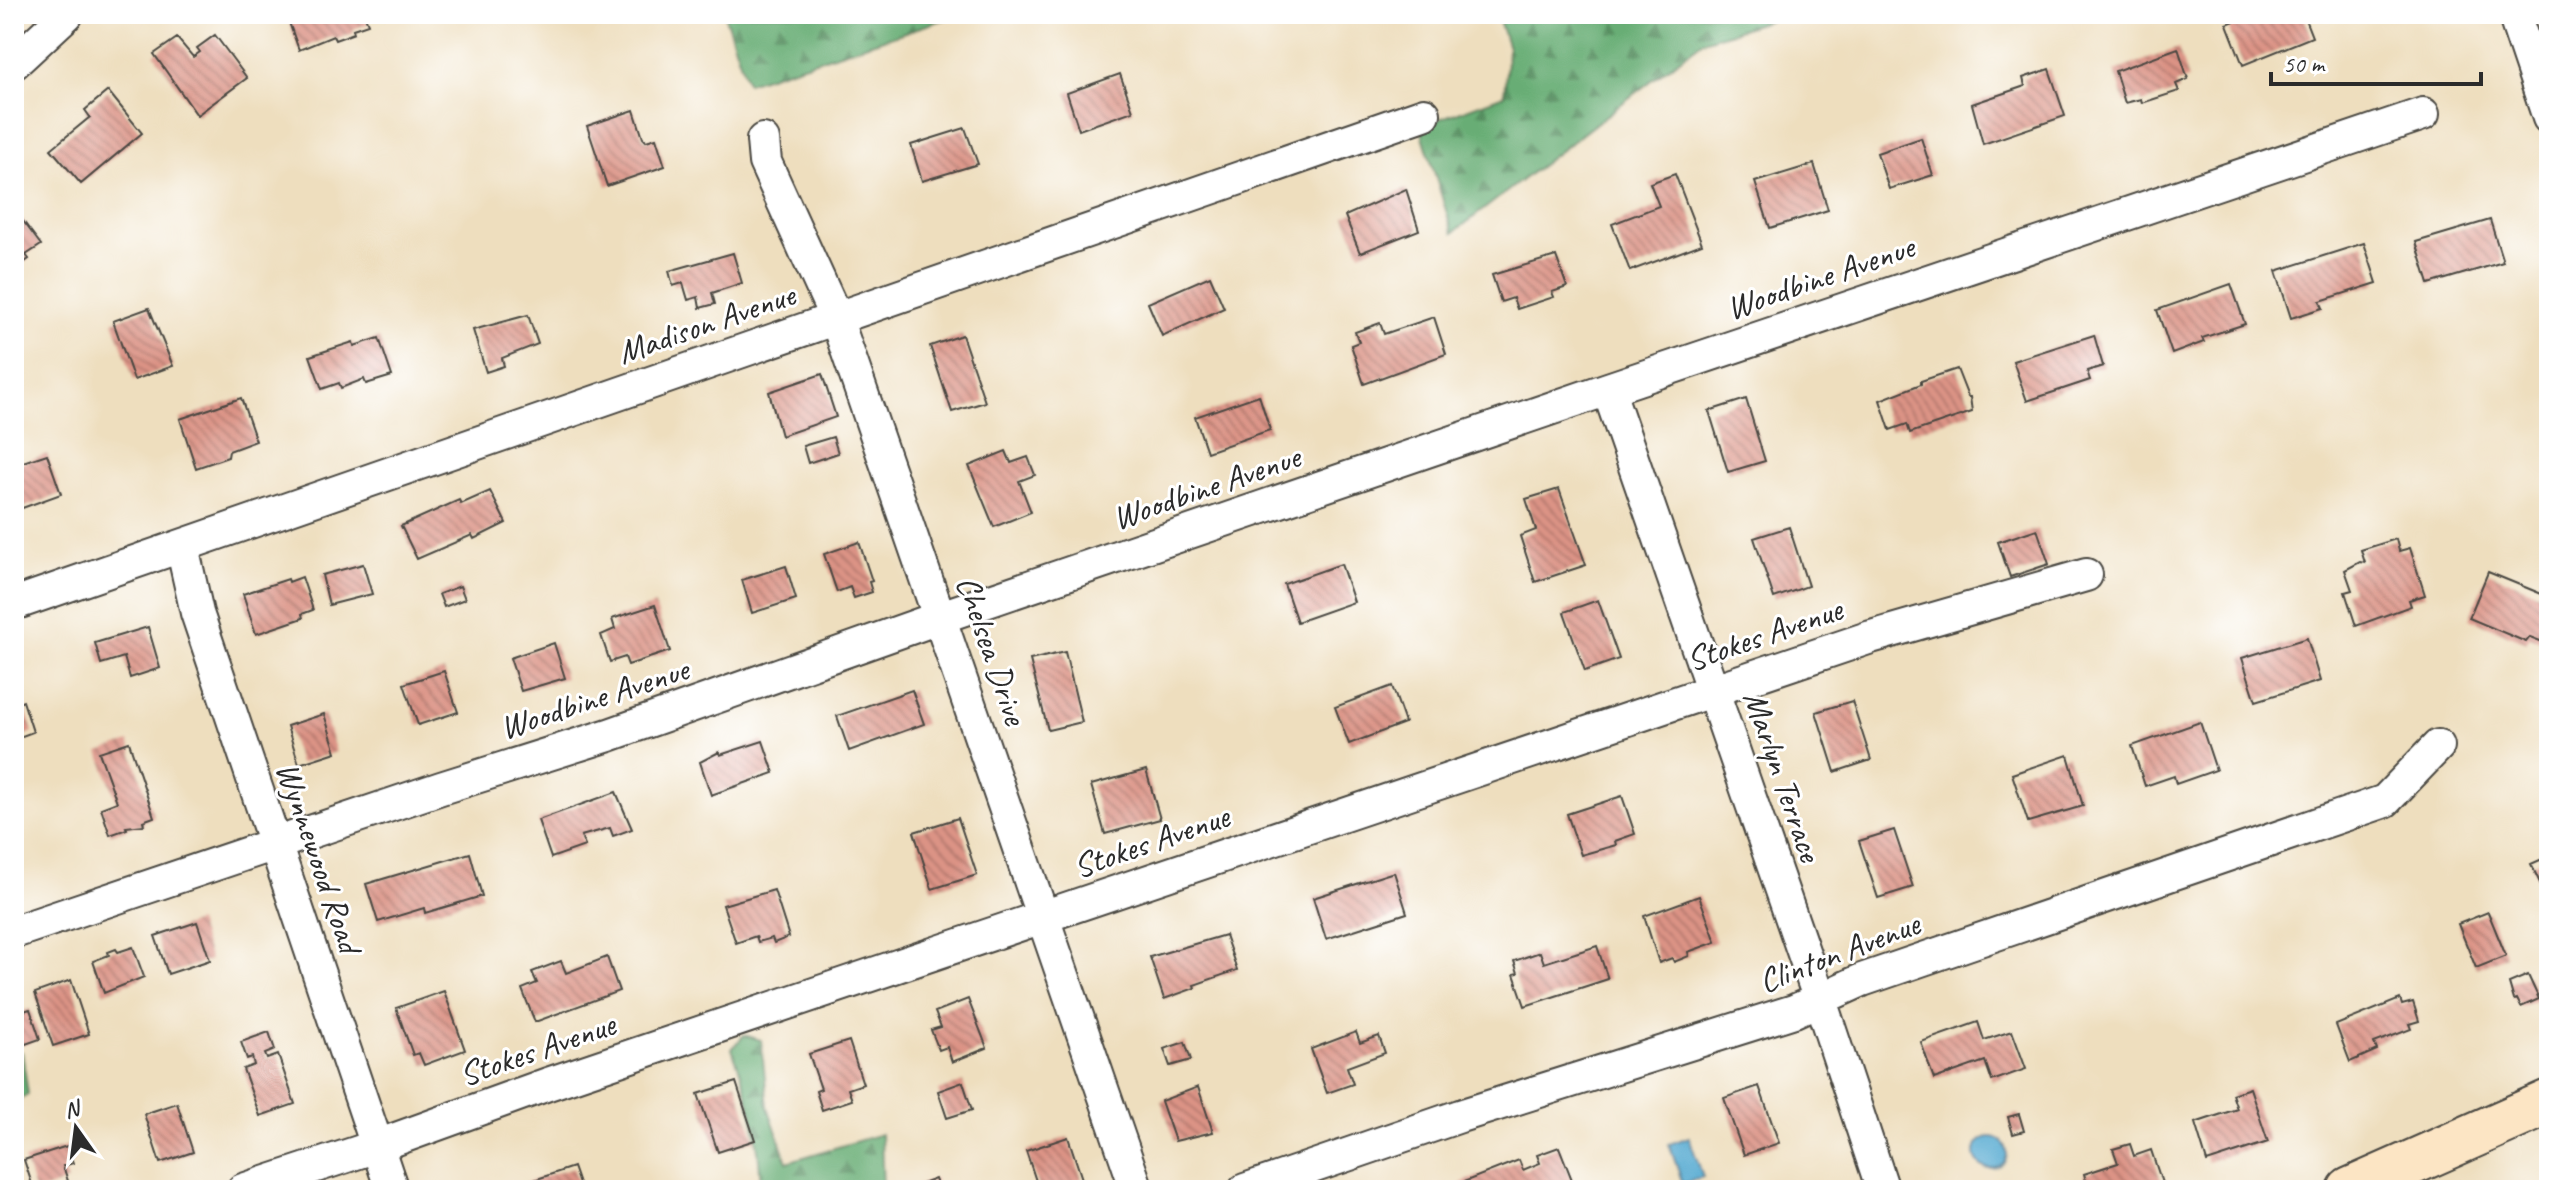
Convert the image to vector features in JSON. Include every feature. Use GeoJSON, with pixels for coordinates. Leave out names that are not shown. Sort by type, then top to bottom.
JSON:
{"type":"FeatureCollection","features":[{"type":"Feature","properties":{"kind":"main road"},"geometry":{"type":"LineString","coordinates":[[2350,1190],[2549,1102]]}},
{"type":"Feature","properties":{"kind":"street"},"geometry":{"type":"LineString","coordinates":[[14,63],[67,14]]}},
{"type":"Feature","properties":{"kind":"street"},"geometry":{"type":"LineString","coordinates":[[2514,14],[2541,71],[2549,118]]}},
{"type":"Feature","properties":{"kind":"street","name":"Madison Avenue"},"geometry":{"type":"LineString","coordinates":[[14,604],[1424,114]]}},
{"type":"Feature","properties":{"kind":"street","name":"Woodbine Avenue"},"geometry":{"type":"LineString","coordinates":[[14,932],[609,735],[941,617],[2423,114]]}},
{"type":"Feature","properties":{"kind":"street","name":"Chelsea Drive"},"geometry":{"type":"LineString","coordinates":[[763,140],[765,162],[836,318],[1137,1190]]}},
{"type":"Feature","properties":{"kind":"street","name":"Marlyn Terrace"},"geometry":{"type":"LineString","coordinates":[[1608,389],[1883,1190]]}},
{"type":"Feature","properties":{"kind":"street","name":"Wynnewood Road"},"geometry":{"type":"LineString","coordinates":[[182,546],[197,613],[392,1190]]}},
{"type":"Feature","properties":{"kind":"street","name":"Stokes Avenue"},"geometry":{"type":"LineString","coordinates":[[243,1190],[1871,637],[2086,575]]}},
{"type":"Feature","properties":{"kind":"street","name":"Clinton Avenue"},"geometry":{"type":"LineString","coordinates":[[1245,1190],[1460,1116],[1794,1011],[1862,980],[2385,801],[2438,746]]}},
{"type":"Feature","properties":{"kind":"green space"},"geometry":{"type":"Polygon","coordinates":[[[724,14],[961,14],[747,83],[724,14]]]}},
{"type":"Feature","properties":{"kind":"green space"},"geometry":{"type":"Polygon","coordinates":[[[1497,14],[1788,14],[1703,41],[1453,233],[1420,126],[1504,95],[1508,48],[1497,14]]]}},
{"type":"Feature","properties":{"kind":"green space"},"geometry":{"type":"Polygon","coordinates":[[[744,1035],[761,1040],[768,1107],[787,1162],[881,1134],[883,1190],[761,1190],[753,1118],[732,1049],[744,1035]]]}},
{"type":"Feature","properties":{"kind":"green space"},"geometry":{"type":"Polygon","coordinates":[[[14,1052],[22,1052],[28,1094],[14,1103],[14,1052]]]}},
{"type":"Feature","properties":{"kind":"water"},"geometry":{"type":"Polygon","coordinates":[[[1689,1137],[1703,1177],[1683,1184],[1669,1144],[1689,1137]]]}},
{"type":"Feature","properties":{"kind":"water"},"geometry":{"type":"Polygon","coordinates":[[[1991,1137],[2002,1142],[2007,1153],[2002,1164],[1991,1169],[1980,1164],[1975,1153],[1980,1142],[1991,1137]]]}},
{"type":"Feature","properties":{"kind":"building"},"geometry":{"type":"Polygon","coordinates":[[[286,14],[364,14],[368,24],[353,29],[354,33],[335,40],[333,36],[299,50],[286,14]]]}},
{"type":"Feature","properties":{"kind":"building"},"geometry":{"type":"Polygon","coordinates":[[[2251,14],[2303,14],[2312,37],[2243,65],[2227,24],[2251,14]]]}},
{"type":"Feature","properties":{"kind":"building"},"geometry":{"type":"Polygon","coordinates":[[[215,35],[247,78],[197,115],[154,54],[177,38],[193,57],[200,52],[197,48],[215,35]]]}},
{"type":"Feature","properties":{"kind":"building"},"geometry":{"type":"Polygon","coordinates":[[[2178,48],[2188,79],[2176,84],[2179,91],[2142,103],[2141,99],[2125,103],[2115,71],[2178,48]]]}},
{"type":"Feature","properties":{"kind":"building"},"geometry":{"type":"Polygon","coordinates":[[[2049,69],[2065,116],[1983,144],[1972,104],[2025,86],[2023,78],[2049,69]]]}},
{"type":"Feature","properties":{"kind":"building"},"geometry":{"type":"Polygon","coordinates":[[[1120,74],[1133,111],[1079,130],[1067,93],[1120,74]]]}},
{"type":"Feature","properties":{"kind":"building"},"geometry":{"type":"Polygon","coordinates":[[[108,91],[142,133],[81,184],[51,149],[90,117],[85,110],[108,91]]]}},
{"type":"Feature","properties":{"kind":"building"},"geometry":{"type":"Polygon","coordinates":[[[634,110],[643,138],[646,141],[656,138],[665,166],[607,186],[587,126],[634,110]]]}},
{"type":"Feature","properties":{"kind":"building"},"geometry":{"type":"Polygon","coordinates":[[[965,128],[978,164],[922,181],[911,145],[965,128]]]}},
{"type":"Feature","properties":{"kind":"building"},"geometry":{"type":"Polygon","coordinates":[[[1921,138],[1933,175],[1889,189],[1877,153],[1921,138]]]}},
{"type":"Feature","properties":{"kind":"building"},"geometry":{"type":"Polygon","coordinates":[[[1814,164],[1828,210],[1770,228],[1755,182],[1814,164]]]}},
{"type":"Feature","properties":{"kind":"building"},"geometry":{"type":"Polygon","coordinates":[[[1675,174],[1702,244],[1630,271],[1612,224],[1659,206],[1650,183],[1675,174]]]}},
{"type":"Feature","properties":{"kind":"building"},"geometry":{"type":"Polygon","coordinates":[[[1406,189],[1419,230],[1360,253],[1345,216],[1406,189]]]}},
{"type":"Feature","properties":{"kind":"building"},"geometry":{"type":"Polygon","coordinates":[[[14,209],[41,245],[26,255],[29,259],[14,270],[14,209]]]}},
{"type":"Feature","properties":{"kind":"building"},"geometry":{"type":"Polygon","coordinates":[[[2490,220],[2503,262],[2429,284],[2416,242],[2490,220]]]}},
{"type":"Feature","properties":{"kind":"building"},"geometry":{"type":"Polygon","coordinates":[[[2364,243],[2377,283],[2320,301],[2323,308],[2291,318],[2276,271],[2364,243]]]}},
{"type":"Feature","properties":{"kind":"building"},"geometry":{"type":"Polygon","coordinates":[[[733,253],[742,283],[712,293],[715,304],[700,308],[698,297],[688,300],[683,283],[673,286],[669,271],[733,253]]]}},
{"type":"Feature","properties":{"kind":"building"},"geometry":{"type":"Polygon","coordinates":[[[1556,256],[1567,287],[1552,292],[1554,297],[1517,309],[1513,298],[1501,302],[1492,275],[1556,256]]]}},
{"type":"Feature","properties":{"kind":"building"},"geometry":{"type":"Polygon","coordinates":[[[1210,276],[1224,308],[1162,336],[1148,303],[1210,276]]]}},
{"type":"Feature","properties":{"kind":"building"},"geometry":{"type":"Polygon","coordinates":[[[2231,284],[2245,324],[2202,338],[2204,342],[2172,354],[2157,310],[2231,284]]]}},
{"type":"Feature","properties":{"kind":"building"},"geometry":{"type":"Polygon","coordinates":[[[149,308],[173,366],[134,380],[113,321],[149,308]]]}},
{"type":"Feature","properties":{"kind":"building"},"geometry":{"type":"Polygon","coordinates":[[[528,315],[538,344],[502,358],[504,366],[486,372],[473,330],[528,315]]]}},
{"type":"Feature","properties":{"kind":"building"},"geometry":{"type":"Polygon","coordinates":[[[1434,317],[1446,354],[1364,384],[1351,345],[1359,342],[1355,332],[1380,323],[1384,334],[1434,317]]]}},
{"type":"Feature","properties":{"kind":"building"},"geometry":{"type":"Polygon","coordinates":[[[962,335],[985,402],[952,412],[930,346],[962,335]]]}},
{"type":"Feature","properties":{"kind":"building"},"geometry":{"type":"Polygon","coordinates":[[[2094,335],[2103,366],[2087,371],[2090,380],[2027,401],[2013,361],[2094,335]]]}},
{"type":"Feature","properties":{"kind":"building"},"geometry":{"type":"Polygon","coordinates":[[[379,338],[392,376],[366,384],[364,379],[341,388],[339,383],[322,389],[310,356],[353,342],[354,346],[379,338]]]}},
{"type":"Feature","properties":{"kind":"building"},"geometry":{"type":"Polygon","coordinates":[[[1957,369],[1970,397],[1972,412],[1910,433],[1907,424],[1890,430],[1880,400],[1957,369]]]}},
{"type":"Feature","properties":{"kind":"building"},"geometry":{"type":"Polygon","coordinates":[[[822,374],[836,417],[781,436],[769,392],[822,374]]]}},
{"type":"Feature","properties":{"kind":"building"},"geometry":{"type":"Polygon","coordinates":[[[1259,395],[1270,430],[1207,452],[1195,417],[1259,395]]]}},
{"type":"Feature","properties":{"kind":"building"},"geometry":{"type":"Polygon","coordinates":[[[241,398],[256,441],[229,451],[228,457],[196,468],[180,419],[241,398]]]}},
{"type":"Feature","properties":{"kind":"building"},"geometry":{"type":"Polygon","coordinates":[[[1746,399],[1765,461],[1728,472],[1709,411],[1746,399]]]}},
{"type":"Feature","properties":{"kind":"building"},"geometry":{"type":"Polygon","coordinates":[[[833,437],[838,453],[808,463],[803,446],[833,437]]]}},
{"type":"Feature","properties":{"kind":"building"},"geometry":{"type":"Polygon","coordinates":[[[1006,451],[1011,463],[1028,457],[1035,475],[1019,481],[1031,512],[994,527],[969,466],[1006,451]]]}},
{"type":"Feature","properties":{"kind":"building"},"geometry":{"type":"Polygon","coordinates":[[[47,454],[61,494],[14,511],[14,465],[47,454]]]}},
{"type":"Feature","properties":{"kind":"building"},"geometry":{"type":"Polygon","coordinates":[[[1559,489],[1586,565],[1535,582],[1520,536],[1536,530],[1526,499],[1559,489]]]}},
{"type":"Feature","properties":{"kind":"building"},"geometry":{"type":"Polygon","coordinates":[[[490,491],[506,523],[474,539],[472,535],[417,559],[401,526],[459,500],[461,504],[490,491]]]}},
{"type":"Feature","properties":{"kind":"building"},"geometry":{"type":"Polygon","coordinates":[[[1789,527],[1808,586],[1774,598],[1754,538],[1789,527]]]}},
{"type":"Feature","properties":{"kind":"building"},"geometry":{"type":"Polygon","coordinates":[[[2037,529],[2049,564],[2010,577],[1998,542],[2037,529]]]}},
{"type":"Feature","properties":{"kind":"building"},"geometry":{"type":"Polygon","coordinates":[[[2396,539],[2399,551],[2410,548],[2425,595],[2409,600],[2411,606],[2356,626],[2345,592],[2352,590],[2345,570],[2360,562],[2365,563],[2361,550],[2396,539]]]}},
{"type":"Feature","properties":{"kind":"building"},"geometry":{"type":"Polygon","coordinates":[[[859,542],[872,581],[869,582],[872,592],[854,598],[850,587],[837,592],[824,554],[859,542]]]}},
{"type":"Feature","properties":{"kind":"building"},"geometry":{"type":"Polygon","coordinates":[[[363,564],[372,594],[329,605],[322,575],[363,564]]]}},
{"type":"Feature","properties":{"kind":"building"},"geometry":{"type":"Polygon","coordinates":[[[1341,564],[1354,602],[1297,622],[1284,584],[1341,564]]]}},
{"type":"Feature","properties":{"kind":"building"},"geometry":{"type":"Polygon","coordinates":[[[786,566],[796,599],[752,613],[742,580],[786,566]]]}},
{"type":"Feature","properties":{"kind":"building"},"geometry":{"type":"Polygon","coordinates":[[[2488,572],[2549,597],[2548,644],[2530,637],[2526,642],[2469,618],[2488,572]]]}},
{"type":"Feature","properties":{"kind":"building"},"geometry":{"type":"Polygon","coordinates":[[[302,577],[313,610],[302,614],[303,618],[256,634],[243,594],[302,577]]]}},
{"type":"Feature","properties":{"kind":"building"},"geometry":{"type":"Polygon","coordinates":[[[460,586],[465,599],[444,607],[439,594],[460,586]]]}},
{"type":"Feature","properties":{"kind":"building"},"geometry":{"type":"Polygon","coordinates":[[[1598,600],[1619,659],[1585,671],[1564,612],[1598,600]]]}},
{"type":"Feature","properties":{"kind":"building"},"geometry":{"type":"Polygon","coordinates":[[[655,605],[670,651],[628,665],[625,657],[610,662],[601,635],[615,629],[612,619],[655,605]]]}},
{"type":"Feature","properties":{"kind":"building"},"geometry":{"type":"Polygon","coordinates":[[[148,627],[160,668],[130,678],[124,657],[101,664],[95,643],[148,627]]]}},
{"type":"Feature","properties":{"kind":"building"},"geometry":{"type":"Polygon","coordinates":[[[2307,638],[2320,681],[2256,701],[2242,658],[2307,638]]]}},
{"type":"Feature","properties":{"kind":"building"},"geometry":{"type":"Polygon","coordinates":[[[554,643],[565,678],[521,691],[510,658],[554,643]]]}},
{"type":"Feature","properties":{"kind":"building"},"geometry":{"type":"Polygon","coordinates":[[[1065,652],[1082,722],[1048,730],[1030,660],[1065,652]]]}},
{"type":"Feature","properties":{"kind":"building"},"geometry":{"type":"Polygon","coordinates":[[[444,671],[458,712],[418,725],[404,684],[444,671]]]}},
{"type":"Feature","properties":{"kind":"building"},"geometry":{"type":"Polygon","coordinates":[[[1392,686],[1405,723],[1349,744],[1335,707],[1392,686]]]}},
{"type":"Feature","properties":{"kind":"building"},"geometry":{"type":"Polygon","coordinates":[[[912,690],[924,724],[849,751],[837,716],[912,690]]]}},
{"type":"Feature","properties":{"kind":"building"},"geometry":{"type":"Polygon","coordinates":[[[23,701],[33,732],[14,739],[14,705],[23,701]]]}},
{"type":"Feature","properties":{"kind":"building"},"geometry":{"type":"Polygon","coordinates":[[[1852,701],[1871,760],[1835,772],[1816,712],[1852,701]]]}},
{"type":"Feature","properties":{"kind":"building"},"geometry":{"type":"Polygon","coordinates":[[[324,714],[336,752],[299,764],[287,726],[324,714]]]}},
{"type":"Feature","properties":{"kind":"building"},"geometry":{"type":"Polygon","coordinates":[[[2200,722],[2216,770],[2176,784],[2174,776],[2145,786],[2132,746],[2200,722]]]}},
{"type":"Feature","properties":{"kind":"building"},"geometry":{"type":"Polygon","coordinates":[[[763,741],[774,773],[711,795],[700,762],[719,752],[720,755],[763,741]]]}},
{"type":"Feature","properties":{"kind":"building"},"geometry":{"type":"Polygon","coordinates":[[[129,742],[154,817],[143,821],[144,825],[126,827],[110,835],[101,808],[117,802],[99,752],[129,742]]]}},
{"type":"Feature","properties":{"kind":"building"},"geometry":{"type":"Polygon","coordinates":[[[2068,755],[2083,806],[2028,822],[2012,774],[2068,755]]]}},
{"type":"Feature","properties":{"kind":"building"},"geometry":{"type":"Polygon","coordinates":[[[1146,770],[1160,819],[1105,834],[1091,785],[1146,770]]]}},
{"type":"Feature","properties":{"kind":"building"},"geometry":{"type":"Polygon","coordinates":[[[616,792],[632,829],[613,836],[610,828],[581,836],[585,846],[551,858],[538,820],[616,792]]]}},
{"type":"Feature","properties":{"kind":"building"},"geometry":{"type":"Polygon","coordinates":[[[1622,796],[1635,834],[1615,841],[1616,845],[1581,855],[1567,814],[1622,796]]]}},
{"type":"Feature","properties":{"kind":"building"},"geometry":{"type":"Polygon","coordinates":[[[958,818],[977,875],[932,889],[914,832],[958,818]]]}},
{"type":"Feature","properties":{"kind":"building"},"geometry":{"type":"Polygon","coordinates":[[[1894,830],[1913,887],[1878,898],[1859,841],[1894,830]]]}},
{"type":"Feature","properties":{"kind":"building"},"geometry":{"type":"Polygon","coordinates":[[[470,853],[482,896],[425,913],[424,908],[378,922],[366,884],[470,853]]]}},
{"type":"Feature","properties":{"kind":"building"},"geometry":{"type":"Polygon","coordinates":[[[2549,856],[2549,902],[2531,864],[2549,856]]]}},
{"type":"Feature","properties":{"kind":"building"},"geometry":{"type":"Polygon","coordinates":[[[1394,872],[1407,913],[1326,939],[1313,898],[1394,872]]]}},
{"type":"Feature","properties":{"kind":"building"},"geometry":{"type":"Polygon","coordinates":[[[774,890],[789,937],[774,943],[772,938],[758,942],[756,936],[736,943],[723,905],[774,890]]]}},
{"type":"Feature","properties":{"kind":"building"},"geometry":{"type":"Polygon","coordinates":[[[1699,896],[1716,942],[1688,952],[1689,956],[1674,962],[1672,958],[1659,963],[1644,916],[1699,896]]]}},
{"type":"Feature","properties":{"kind":"building"},"geometry":{"type":"Polygon","coordinates":[[[2488,912],[2506,956],[2476,968],[2458,924],[2488,912]]]}},
{"type":"Feature","properties":{"kind":"building"},"geometry":{"type":"Polygon","coordinates":[[[197,922],[210,960],[168,974],[155,936],[197,922]]]}},
{"type":"Feature","properties":{"kind":"building"},"geometry":{"type":"Polygon","coordinates":[[[1225,935],[1237,970],[1164,999],[1150,957],[1225,935]]]}},
{"type":"Feature","properties":{"kind":"building"},"geometry":{"type":"Polygon","coordinates":[[[1597,946],[1608,979],[1525,1006],[1514,974],[1518,973],[1514,961],[1540,952],[1544,963],[1597,946]]]}},
{"type":"Feature","properties":{"kind":"building"},"geometry":{"type":"Polygon","coordinates":[[[133,947],[144,977],[104,993],[93,961],[116,949],[118,952],[133,947]]]}},
{"type":"Feature","properties":{"kind":"building"},"geometry":{"type":"Polygon","coordinates":[[[607,957],[619,991],[535,1022],[522,989],[537,983],[532,972],[561,961],[566,973],[607,957]]]}},
{"type":"Feature","properties":{"kind":"building"},"geometry":{"type":"Polygon","coordinates":[[[2528,975],[2539,999],[2521,1007],[2517,999],[2514,1000],[2509,983],[2528,975]]]}},
{"type":"Feature","properties":{"kind":"building"},"geometry":{"type":"Polygon","coordinates":[[[71,980],[89,1034],[53,1046],[35,993],[71,980]]]}},
{"type":"Feature","properties":{"kind":"building"},"geometry":{"type":"Polygon","coordinates":[[[444,991],[465,1050],[424,1065],[419,1053],[413,1055],[396,1008],[444,991]]]}},
{"type":"Feature","properties":{"kind":"building"},"geometry":{"type":"Polygon","coordinates":[[[968,999],[987,1048],[952,1062],[947,1047],[939,1050],[931,1030],[941,1027],[935,1012],[968,999]]]}},
{"type":"Feature","properties":{"kind":"building"},"geometry":{"type":"Polygon","coordinates":[[[2400,999],[2402,1005],[2413,1002],[2419,1021],[2409,1024],[2411,1029],[2374,1043],[2377,1050],[2350,1062],[2336,1025],[2400,999]]]}},
{"type":"Feature","properties":{"kind":"building"},"geometry":{"type":"Polygon","coordinates":[[[30,1009],[40,1039],[14,1048],[14,1014],[30,1009]]]}},
{"type":"Feature","properties":{"kind":"building"},"geometry":{"type":"Polygon","coordinates":[[[1978,1022],[1984,1040],[2012,1031],[2026,1069],[1992,1081],[1985,1061],[1934,1079],[1921,1042],[1978,1022]]]}},
{"type":"Feature","properties":{"kind":"building"},"geometry":{"type":"Polygon","coordinates":[[[269,1032],[275,1050],[265,1054],[267,1059],[278,1055],[295,1104],[260,1116],[243,1069],[254,1065],[252,1057],[247,1059],[241,1042],[269,1032]]]}},
{"type":"Feature","properties":{"kind":"building"},"geometry":{"type":"Polygon","coordinates":[[[1356,1032],[1360,1043],[1379,1036],[1385,1053],[1347,1067],[1353,1084],[1327,1093],[1311,1049],[1356,1032]]]}},
{"type":"Feature","properties":{"kind":"building"},"geometry":{"type":"Polygon","coordinates":[[[849,1041],[863,1084],[848,1089],[852,1100],[822,1110],[816,1091],[821,1089],[809,1054],[849,1041]]]}},
{"type":"Feature","properties":{"kind":"building"},"geometry":{"type":"Polygon","coordinates":[[[1185,1042],[1191,1060],[1170,1066],[1164,1049],[1185,1042]]]}},
{"type":"Feature","properties":{"kind":"building"},"geometry":{"type":"Polygon","coordinates":[[[736,1082],[755,1140],[718,1152],[698,1094],[736,1082]]]}},
{"type":"Feature","properties":{"kind":"building"},"geometry":{"type":"Polygon","coordinates":[[[963,1082],[972,1110],[947,1118],[938,1091],[963,1082]]]}},
{"type":"Feature","properties":{"kind":"building"},"geometry":{"type":"Polygon","coordinates":[[[1759,1086],[1779,1143],[1744,1155],[1724,1098],[1759,1086]]]}},
{"type":"Feature","properties":{"kind":"building"},"geometry":{"type":"Polygon","coordinates":[[[1198,1087],[1213,1132],[1175,1141],[1161,1101],[1198,1087]]]}},
{"type":"Feature","properties":{"kind":"building"},"geometry":{"type":"Polygon","coordinates":[[[2250,1088],[2268,1142],[2207,1162],[2195,1123],[2237,1109],[2232,1094],[2250,1088]]]}},
{"type":"Feature","properties":{"kind":"building"},"geometry":{"type":"Polygon","coordinates":[[[177,1103],[193,1152],[160,1163],[144,1114],[177,1103]]]}},
{"type":"Feature","properties":{"kind":"building"},"geometry":{"type":"Polygon","coordinates":[[[2019,1114],[2024,1131],[2013,1134],[2008,1117],[2019,1114]]]}},
{"type":"Feature","properties":{"kind":"building"},"geometry":{"type":"Polygon","coordinates":[[[1068,1137],[1082,1179],[1039,1190],[1026,1151],[1068,1137]]]}},
{"type":"Feature","properties":{"kind":"building"},"geometry":{"type":"Polygon","coordinates":[[[2130,1144],[2134,1156],[2151,1150],[2162,1183],[2140,1190],[2089,1190],[2084,1174],[2118,1163],[2113,1149],[2130,1144]]]}},
{"type":"Feature","properties":{"kind":"building"},"geometry":{"type":"Polygon","coordinates":[[[67,1146],[73,1163],[63,1166],[68,1181],[34,1190],[24,1160],[67,1146]]]}},
{"type":"Feature","properties":{"kind":"building"},"geometry":{"type":"Polygon","coordinates":[[[1559,1147],[1572,1180],[1553,1187],[1554,1190],[1464,1190],[1461,1183],[1519,1160],[1523,1170],[1540,1163],[1537,1155],[1559,1147]]]}},
{"type":"Feature","properties":{"kind":"building"},"geometry":{"type":"Polygon","coordinates":[[[573,1167],[581,1190],[507,1190],[507,1189],[573,1167]]]}},
{"type":"Feature","properties":{"kind":"building"},"geometry":{"type":"Polygon","coordinates":[[[935,1179],[939,1190],[906,1190],[935,1179]]]}}]}
